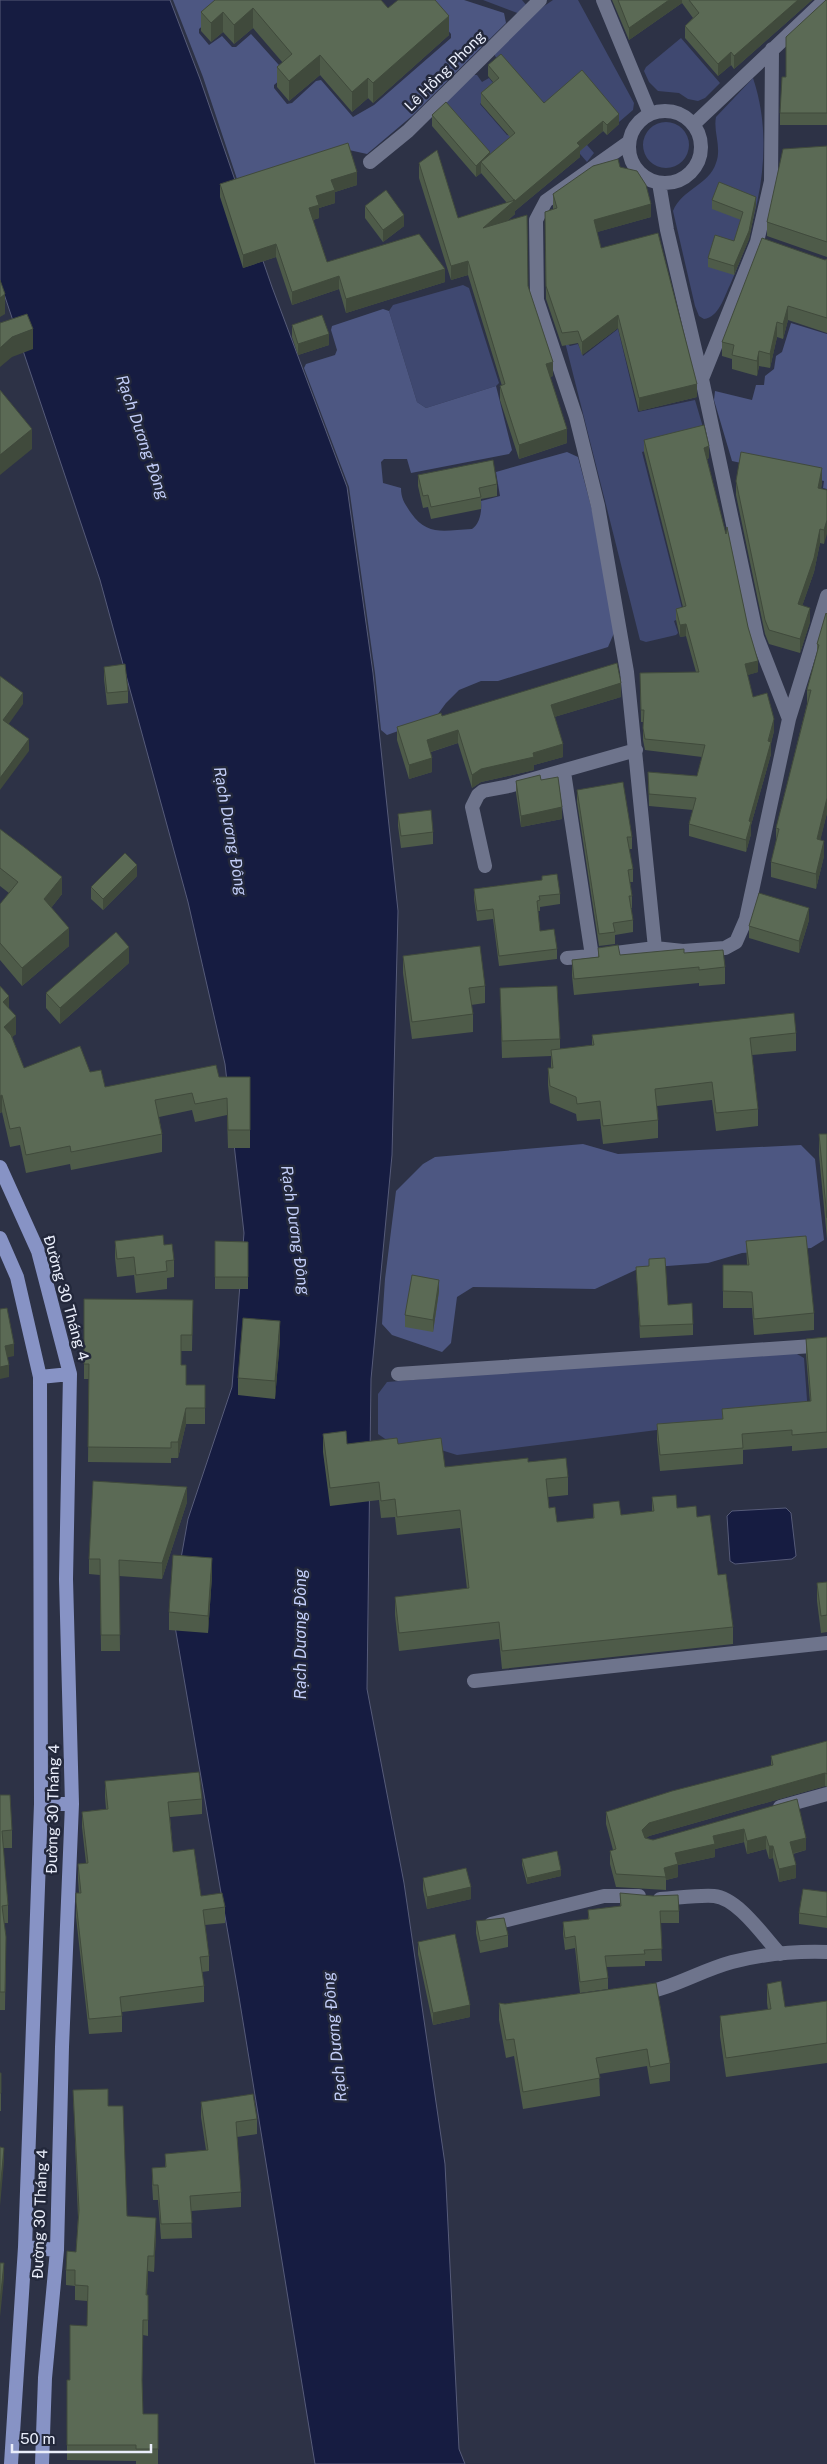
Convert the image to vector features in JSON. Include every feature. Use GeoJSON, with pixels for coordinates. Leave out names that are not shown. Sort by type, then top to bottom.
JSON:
{"type":"FeatureCollection","features":[{"type":"Feature","properties":{"kind":"main road","name":"Đường 30 Tháng 4"},"geometry":{"type":"LineString","coordinates":[[0,1167],[38,1251],[70,1374],[66,1579],[72,1804],[62,2047],[57,2250],[45,2378],[42,2464]]}},
{"type":"Feature","properties":{"kind":"main road","name":"Đường 30 Tháng 4"},"geometry":{"type":"LineString","coordinates":[[0,1238],[17,1277],[40,1377],[41,1804],[25,2246],[11,2464]]}},
{"type":"Feature","properties":{"kind":"main road"},"geometry":{"type":"LineString","coordinates":[[40,1377],[70,1374]]}},
{"type":"Feature","properties":{"kind":"main road"},"geometry":{"type":"LineString","coordinates":[[41,1804],[72,1804]]}},
{"type":"Feature","properties":{"kind":"main road"},"geometry":{"type":"LineString","coordinates":[[25,2246],[57,2250]]}},
{"type":"Feature","properties":{"kind":"street","name":"Lê Hồng Phong"},"geometry":{"type":"LineString","coordinates":[[370,162],[408,131],[540,0]]}},
{"type":"Feature","properties":{"kind":"street"},"geometry":{"type":"LineString","coordinates":[[603,0],[650,114]]}},
{"type":"Feature","properties":{"kind":"street"},"geometry":{"type":"LineString","coordinates":[[694,124],[825,0]]}},
{"type":"Feature","properties":{"kind":"street"},"geometry":{"type":"LineString","coordinates":[[702,379],[757,242],[771,181],[772,49]]}},
{"type":"Feature","properties":{"kind":"street"},"geometry":{"type":"LineString","coordinates":[[665,110],[674,111],[682,114],[694,124],[702,146],[697,166],[678,181],[659,183],[644,178],[632,163],[629,142],[635,128],[643,118],[665,110]]}},
{"type":"Feature","properties":{"kind":"street"},"geometry":{"type":"LineString","coordinates":[[629,142],[546,201],[536,220],[537,300],[576,416],[598,506],[627,672],[655,948]]}},
{"type":"Feature","properties":{"kind":"street"},"geometry":{"type":"LineString","coordinates":[[659,183],[666,230],[702,379],[757,637],[789,719]]}},
{"type":"Feature","properties":{"kind":"street"},"geometry":{"type":"LineString","coordinates":[[757,242],[774,248]]}},
{"type":"Feature","properties":{"kind":"street"},"geometry":{"type":"LineString","coordinates":[[567,958],[655,948],[683,951],[725,948],[736,942],[742,934],[789,719],[827,596]]}},
{"type":"Feature","properties":{"kind":"street"},"geometry":{"type":"LineString","coordinates":[[485,866],[472,807],[478,795],[483,791],[564,772],[636,750]]}},
{"type":"Feature","properties":{"kind":"street"},"geometry":{"type":"LineString","coordinates":[[564,772],[592,956]]}},
{"type":"Feature","properties":{"kind":"street"},"geometry":{"type":"LineString","coordinates":[[398,1374],[827,1345]]}},
{"type":"Feature","properties":{"kind":"street"},"geometry":{"type":"LineString","coordinates":[[474,1681],[827,1643]]}},
{"type":"Feature","properties":{"kind":"street"},"geometry":{"type":"LineString","coordinates":[[771,1810],[827,1794]]}},
{"type":"Feature","properties":{"kind":"street"},"geometry":{"type":"LineString","coordinates":[[491,1924],[604,1896],[620,1894],[653,1899],[716,1896],[727,1900],[740,1909],[780,1954]]}},
{"type":"Feature","properties":{"kind":"street"},"geometry":{"type":"LineString","coordinates":[[622,1996],[668,1988],[732,1962],[804,1951],[827,1952]]}},
{"type":"Feature","properties":{"kind":"shaded area"},"geometry":{"type":"Polygon","coordinates":[[[173,0],[223,0],[225,6],[199,29],[199,33],[209,45],[222,36],[232,47],[236,47],[251,34],[287,74],[274,85],[274,88],[287,104],[292,103],[316,81],[321,80],[353,117],[374,105],[451,38],[451,34],[423,0],[464,0],[504,13],[506,23],[412,116],[367,154],[349,150],[239,185],[203,77],[173,0]]]}},
{"type":"Feature","properties":{"kind":"shaded area"},"geometry":{"type":"Polygon","coordinates":[[[483,0],[522,0],[527,6],[520,14],[483,0]]]}},
{"type":"Feature","properties":{"kind":"shaded area"},"geometry":{"type":"Polygon","coordinates":[[[553,0],[578,0],[634,103],[633,110],[619,122],[552,105],[594,153],[587,162],[495,56],[495,51],[531,15],[553,0]]]}},
{"type":"Feature","properties":{"kind":"shaded area"},"geometry":{"type":"Polygon","coordinates":[[[681,38],[720,83],[705,98],[698,101],[688,99],[679,93],[658,91],[649,82],[644,71],[646,67],[681,38]]]}},
{"type":"Feature","properties":{"kind":"shaded area"},"geometry":{"type":"Polygon","coordinates":[[[474,75],[477,75],[482,82],[489,78],[497,88],[480,104],[507,135],[519,137],[492,162],[443,104],[474,75]]]}},
{"type":"Feature","properties":{"kind":"shaded area"},"geometry":{"type":"Polygon","coordinates":[[[753,78],[760,104],[763,130],[761,183],[756,209],[740,261],[723,301],[714,315],[704,319],[699,316],[695,306],[673,211],[683,197],[708,177],[713,170],[718,157],[716,117],[753,78]]]}},
{"type":"Feature","properties":{"kind":"shaded area"},"geometry":{"type":"Polygon","coordinates":[[[661,122],[671,122],[685,132],[689,145],[685,158],[679,164],[671,168],[661,168],[647,158],[643,150],[643,140],[653,126],[661,122]]]}},
{"type":"Feature","properties":{"kind":"shaded area"},"geometry":{"type":"Polygon","coordinates":[[[463,285],[469,288],[499,383],[496,386],[426,408],[417,402],[389,311],[393,305],[463,285]]]}},
{"type":"Feature","properties":{"kind":"shaded area"},"geometry":{"type":"Polygon","coordinates":[[[383,309],[389,311],[417,402],[426,408],[496,386],[512,450],[509,454],[411,473],[407,459],[384,459],[381,462],[383,483],[401,488],[405,504],[417,521],[424,526],[445,531],[472,529],[480,517],[481,501],[500,496],[496,472],[567,452],[578,457],[593,514],[614,633],[608,647],[498,681],[481,681],[459,690],[435,718],[387,735],[381,730],[349,487],[304,368],[306,364],[335,355],[337,350],[331,330],[332,326],[383,309]]]}},
{"type":"Feature","properties":{"kind":"shaded area"},"geometry":{"type":"Polygon","coordinates":[[[791,323],[827,334],[827,489],[823,488],[824,481],[732,461],[714,400],[715,391],[752,400],[756,385],[764,385],[765,376],[774,369],[776,356],[782,352],[791,323]]]}},
{"type":"Feature","properties":{"kind":"shaded area"},"geometry":{"type":"Polygon","coordinates":[[[618,329],[638,412],[695,400],[705,434],[642,452],[684,616],[674,621],[678,633],[676,635],[646,642],[640,640],[565,342],[570,346],[578,344],[583,356],[618,329]]]}},
{"type":"Feature","properties":{"kind":"shaded area"},"geometry":{"type":"Polygon","coordinates":[[[583,1144],[618,1154],[801,1145],[815,1159],[824,1240],[811,1248],[742,1253],[708,1263],[640,1268],[595,1289],[473,1287],[457,1297],[451,1343],[442,1352],[392,1335],[382,1324],[385,1279],[396,1191],[423,1164],[435,1157],[583,1144]]]}},
{"type":"Feature","properties":{"kind":"shaded area"},"geometry":{"type":"Polygon","coordinates":[[[790,1350],[804,1358],[808,1414],[714,1428],[657,1430],[457,1455],[441,1450],[410,1456],[378,1434],[378,1394],[387,1382],[790,1350]]]}},
{"type":"Feature","properties":{"kind":"water","name":"Rạch Dương Đông"},"geometry":{"type":"Polygon","coordinates":[[[0,0],[170,0],[200,79],[272,287],[347,487],[373,673],[398,911],[392,1155],[371,1379],[367,1689],[404,1883],[445,2164],[459,2449],[465,2464],[315,2464],[239,1997],[172,1609],[188,1519],[232,1387],[244,1233],[225,1064],[188,902],[100,580],[0,282],[0,0]]]}},
{"type":"Feature","properties":{"kind":"water"},"geometry":{"type":"Polygon","coordinates":[[[786,1508],[791,1513],[796,1556],[792,1559],[735,1564],[730,1561],[727,1516],[732,1511],[786,1508]]]}},
{"type":"Feature","properties":{"kind":"building"},"geometry":{"type":"Polygon","coordinates":[[[215,0],[381,0],[388,8],[398,0],[435,0],[449,16],[373,83],[368,78],[352,92],[320,55],[289,81],[277,67],[292,54],[253,8],[234,25],[223,12],[211,23],[201,12],[215,0]]]}},
{"type":"Feature","properties":{"kind":"building"},"geometry":{"type":"Polygon","coordinates":[[[618,0],[669,0],[629,28],[618,0]]]}},
{"type":"Feature","properties":{"kind":"building"},"geometry":{"type":"Polygon","coordinates":[[[689,0],[798,0],[734,56],[731,52],[718,64],[685,26],[699,13],[689,0]]]}},
{"type":"Feature","properties":{"kind":"building"},"geometry":{"type":"Polygon","coordinates":[[[826,0],[827,113],[780,113],[782,77],[786,77],[786,37],[826,0]]]}},
{"type":"Feature","properties":{"kind":"building"},"geometry":{"type":"Polygon","coordinates":[[[501,54],[544,103],[582,70],[619,114],[607,125],[603,121],[577,143],[580,146],[515,201],[481,162],[515,133],[481,93],[499,78],[488,65],[501,54]]]}},
{"type":"Feature","properties":{"kind":"building"},"geometry":{"type":"Polygon","coordinates":[[[446,102],[490,152],[476,166],[432,115],[446,102]]]}},
{"type":"Feature","properties":{"kind":"building"},"geometry":{"type":"Polygon","coordinates":[[[348,143],[357,172],[331,180],[335,190],[316,196],[319,205],[309,208],[327,262],[419,234],[445,269],[346,299],[339,276],[292,292],[276,244],[243,255],[220,184],[348,143]]]}},
{"type":"Feature","properties":{"kind":"building"},"geometry":{"type":"Polygon","coordinates":[[[827,146],[827,242],[767,222],[783,149],[827,146]]]}},
{"type":"Feature","properties":{"kind":"building"},"geometry":{"type":"Polygon","coordinates":[[[437,150],[458,218],[515,200],[483,228],[527,215],[528,286],[553,362],[546,364],[567,429],[519,445],[500,386],[505,384],[468,261],[451,266],[419,163],[437,150]]]}},
{"type":"Feature","properties":{"kind":"building"},"geometry":{"type":"Polygon","coordinates":[[[618,159],[620,167],[637,171],[646,185],[651,204],[594,220],[601,248],[658,233],[697,384],[639,398],[618,315],[582,342],[578,331],[562,333],[546,286],[545,212],[557,208],[553,194],[593,166],[618,159]]]}},
{"type":"Feature","properties":{"kind":"building"},"geometry":{"type":"Polygon","coordinates":[[[719,182],[756,197],[749,231],[734,266],[708,258],[715,235],[734,241],[743,212],[712,200],[719,182]]]}},
{"type":"Feature","properties":{"kind":"building"},"geometry":{"type":"Polygon","coordinates":[[[386,190],[404,215],[383,230],[365,206],[386,190]]]}},
{"type":"Feature","properties":{"kind":"building"},"geometry":{"type":"Polygon","coordinates":[[[762,238],[825,260],[827,259],[827,318],[788,306],[783,324],[777,322],[770,354],[759,351],[757,361],[732,355],[734,345],[722,342],[762,238]]]}},
{"type":"Feature","properties":{"kind":"building"},"geometry":{"type":"Polygon","coordinates":[[[0,280],[5,294],[0,298],[0,280]]]}},
{"type":"Feature","properties":{"kind":"building"},"geometry":{"type":"Polygon","coordinates":[[[27,314],[33,329],[12,337],[0,348],[0,323],[27,314]]]}},
{"type":"Feature","properties":{"kind":"building"},"geometry":{"type":"Polygon","coordinates":[[[322,315],[329,334],[298,344],[292,325],[322,315]]]}},
{"type":"Feature","properties":{"kind":"building"},"geometry":{"type":"Polygon","coordinates":[[[0,390],[32,429],[0,455],[0,390]]]}},
{"type":"Feature","properties":{"kind":"building"},"geometry":{"type":"Polygon","coordinates":[[[704,425],[709,446],[704,448],[726,534],[727,527],[748,627],[758,661],[745,664],[753,697],[767,693],[774,719],[768,741],[771,742],[749,821],[751,822],[746,840],[689,824],[696,798],[649,794],[648,772],[697,776],[705,745],[645,739],[643,728],[644,710],[641,710],[640,673],[699,672],[686,624],[680,625],[676,609],[686,606],[644,440],[704,425]]]}},
{"type":"Feature","properties":{"kind":"building"},"geometry":{"type":"Polygon","coordinates":[[[741,452],[822,468],[818,488],[827,490],[827,520],[824,530],[820,529],[814,558],[798,604],[810,608],[800,639],[769,630],[765,620],[736,481],[741,452]]]}},
{"type":"Feature","properties":{"kind":"building"},"geometry":{"type":"Polygon","coordinates":[[[493,460],[497,484],[479,488],[481,497],[431,507],[428,495],[423,496],[418,475],[493,460]]]}},
{"type":"Feature","properties":{"kind":"building"},"geometry":{"type":"Polygon","coordinates":[[[826,613],[827,798],[817,839],[824,841],[816,874],[771,862],[779,829],[776,828],[811,690],[807,690],[826,613]]]}},
{"type":"Feature","properties":{"kind":"building"},"geometry":{"type":"Polygon","coordinates":[[[617,663],[621,683],[551,705],[563,744],[533,753],[534,757],[481,769],[472,775],[458,730],[427,740],[432,758],[409,765],[397,727],[441,713],[442,716],[617,663]]]}},
{"type":"Feature","properties":{"kind":"building"},"geometry":{"type":"Polygon","coordinates":[[[125,664],[128,691],[107,693],[104,667],[125,664]]]}},
{"type":"Feature","properties":{"kind":"building"},"geometry":{"type":"Polygon","coordinates":[[[0,676],[23,693],[3,720],[29,739],[0,778],[0,676]]]}},
{"type":"Feature","properties":{"kind":"building"},"geometry":{"type":"Polygon","coordinates":[[[540,775],[541,780],[558,777],[562,807],[521,816],[516,781],[540,775]]]}},
{"type":"Feature","properties":{"kind":"building"},"geometry":{"type":"Polygon","coordinates":[[[623,782],[632,837],[627,837],[633,869],[628,870],[632,896],[629,896],[633,920],[613,923],[615,932],[599,934],[577,790],[623,782]]]}},
{"type":"Feature","properties":{"kind":"building"},"geometry":{"type":"Polygon","coordinates":[[[431,810],[433,832],[401,836],[398,814],[431,810]]]}},
{"type":"Feature","properties":{"kind":"building"},"geometry":{"type":"Polygon","coordinates":[[[0,829],[62,877],[44,899],[69,928],[22,968],[0,943],[0,904],[18,882],[0,868],[0,829]]]}},
{"type":"Feature","properties":{"kind":"building"},"geometry":{"type":"Polygon","coordinates":[[[125,853],[137,865],[103,899],[91,887],[125,853]]]}},
{"type":"Feature","properties":{"kind":"building"},"geometry":{"type":"Polygon","coordinates":[[[557,874],[560,894],[539,896],[540,900],[537,901],[540,931],[554,929],[557,949],[499,956],[493,909],[477,911],[474,889],[542,880],[542,876],[557,874]]]}},
{"type":"Feature","properties":{"kind":"building"},"geometry":{"type":"Polygon","coordinates":[[[759,893],[809,908],[799,941],[749,926],[759,893]]]}},
{"type":"Feature","properties":{"kind":"building"},"geometry":{"type":"Polygon","coordinates":[[[116,932],[129,947],[60,1008],[46,993],[116,932]]]}},
{"type":"Feature","properties":{"kind":"building"},"geometry":{"type":"Polygon","coordinates":[[[618,945],[620,955],[684,949],[684,953],[723,950],[725,967],[699,970],[699,967],[574,979],[572,960],[599,957],[598,948],[618,945]]]}},
{"type":"Feature","properties":{"kind":"building"},"geometry":{"type":"Polygon","coordinates":[[[480,946],[485,986],[469,988],[473,1014],[412,1022],[403,956],[480,946]]]}},
{"type":"Feature","properties":{"kind":"building"},"geometry":{"type":"Polygon","coordinates":[[[0,986],[9,996],[3,1002],[16,1016],[4,1027],[11,1035],[24,1068],[80,1046],[90,1072],[101,1070],[105,1087],[216,1065],[219,1077],[250,1077],[250,1130],[228,1130],[227,1098],[195,1104],[192,1093],[155,1100],[162,1134],[71,1152],[70,1146],[26,1155],[20,1127],[10,1129],[2,1095],[0,1096],[0,986]]]}},
{"type":"Feature","properties":{"kind":"building"},"geometry":{"type":"Polygon","coordinates":[[[557,986],[560,1039],[502,1041],[500,988],[557,986]]]}},
{"type":"Feature","properties":{"kind":"building"},"geometry":{"type":"Polygon","coordinates":[[[794,1013],[796,1033],[750,1038],[758,1109],[716,1113],[712,1082],[655,1089],[658,1120],[603,1126],[600,1101],[577,1104],[576,1097],[550,1086],[548,1068],[553,1068],[551,1050],[594,1045],[592,1035],[794,1013]]]}},
{"type":"Feature","properties":{"kind":"building"},"geometry":{"type":"Polygon","coordinates":[[[819,1134],[827,1134],[827,1218],[819,1134]]]}},
{"type":"Feature","properties":{"kind":"building"},"geometry":{"type":"Polygon","coordinates":[[[163,1235],[164,1245],[172,1244],[174,1260],[166,1261],[167,1271],[136,1275],[134,1257],[117,1259],[115,1241],[163,1235]]]}},
{"type":"Feature","properties":{"kind":"building"},"geometry":{"type":"Polygon","coordinates":[[[806,1236],[814,1313],[754,1319],[752,1292],[723,1291],[723,1265],[749,1265],[746,1241],[806,1236]]]}},
{"type":"Feature","properties":{"kind":"building"},"geometry":{"type":"Polygon","coordinates":[[[215,1241],[248,1242],[248,1277],[215,1277],[215,1241]]]}},
{"type":"Feature","properties":{"kind":"building"},"geometry":{"type":"Polygon","coordinates":[[[665,1258],[668,1305],[692,1303],[693,1324],[640,1326],[636,1267],[649,1266],[649,1259],[665,1258]]]}},
{"type":"Feature","properties":{"kind":"building"},"geometry":{"type":"Polygon","coordinates":[[[412,1275],[439,1280],[433,1320],[405,1315],[412,1275]]]}},
{"type":"Feature","properties":{"kind":"building"},"geometry":{"type":"Polygon","coordinates":[[[84,1299],[193,1300],[192,1335],[181,1335],[181,1365],[186,1365],[186,1385],[205,1385],[205,1408],[186,1408],[178,1442],[171,1442],[171,1448],[88,1447],[89,1364],[84,1364],[84,1299]]]}},
{"type":"Feature","properties":{"kind":"building"},"geometry":{"type":"Polygon","coordinates":[[[7,1308],[14,1344],[5,1346],[9,1365],[0,1367],[0,1309],[7,1308]]]}},
{"type":"Feature","properties":{"kind":"building"},"geometry":{"type":"Polygon","coordinates":[[[243,1318],[280,1321],[275,1381],[238,1378],[243,1318]]]}},
{"type":"Feature","properties":{"kind":"building"},"geometry":{"type":"Polygon","coordinates":[[[827,1337],[827,1432],[792,1435],[792,1430],[742,1434],[743,1448],[660,1455],[657,1424],[723,1419],[722,1409],[811,1401],[806,1339],[827,1337]]]}},
{"type":"Feature","properties":{"kind":"building"},"geometry":{"type":"Polygon","coordinates":[[[346,1431],[347,1444],[397,1438],[398,1444],[441,1438],[445,1467],[528,1458],[528,1462],[566,1458],[568,1477],[546,1479],[549,1508],[555,1507],[557,1522],[594,1518],[593,1504],[619,1501],[621,1515],[654,1511],[652,1497],[676,1495],[677,1508],[696,1506],[697,1517],[710,1515],[718,1575],[726,1574],[733,1627],[502,1651],[499,1622],[399,1633],[395,1597],[469,1588],[460,1510],[397,1517],[395,1499],[381,1501],[379,1482],[330,1488],[323,1434],[346,1431]]]}},
{"type":"Feature","properties":{"kind":"building"},"geometry":{"type":"Polygon","coordinates":[[[93,1481],[187,1487],[162,1563],[119,1560],[120,1635],[101,1635],[100,1559],[89,1559],[93,1481]]]}},
{"type":"Feature","properties":{"kind":"building"},"geometry":{"type":"Polygon","coordinates":[[[173,1555],[212,1558],[208,1616],[169,1612],[173,1555]]]}},
{"type":"Feature","properties":{"kind":"building"},"geometry":{"type":"Polygon","coordinates":[[[827,1582],[827,1615],[821,1616],[817,1583],[827,1582]]]}},
{"type":"Feature","properties":{"kind":"building"},"geometry":{"type":"Polygon","coordinates":[[[827,1741],[827,1774],[649,1823],[642,1830],[645,1838],[653,1840],[797,1799],[806,1838],[790,1842],[796,1865],[779,1869],[773,1846],[769,1846],[766,1836],[747,1841],[744,1829],[713,1836],[715,1844],[675,1853],[678,1864],[664,1868],[666,1877],[616,1874],[610,1851],[616,1849],[606,1812],[672,1791],[773,1765],[771,1756],[827,1741]]]}},
{"type":"Feature","properties":{"kind":"building"},"geometry":{"type":"Polygon","coordinates":[[[199,1772],[202,1799],[168,1802],[173,1852],[194,1849],[201,1896],[222,1893],[225,1907],[203,1910],[209,1956],[200,1957],[204,1986],[120,1997],[122,2016],[89,2019],[76,1902],[76,1893],[81,1893],[78,1864],[88,1863],[82,1812],[108,1809],[105,1781],[199,1772]]]}},
{"type":"Feature","properties":{"kind":"building"},"geometry":{"type":"Polygon","coordinates":[[[0,1795],[10,1795],[12,1830],[2,1831],[8,1905],[2,1906],[6,1937],[5,1992],[0,1992],[0,1795]]]}},
{"type":"Feature","properties":{"kind":"building"},"geometry":{"type":"Polygon","coordinates":[[[557,1851],[561,1870],[527,1878],[522,1859],[557,1851]]]}},
{"type":"Feature","properties":{"kind":"building"},"geometry":{"type":"Polygon","coordinates":[[[466,1868],[471,1887],[427,1897],[423,1878],[466,1868]]]}},
{"type":"Feature","properties":{"kind":"building"},"geometry":{"type":"Polygon","coordinates":[[[803,1889],[827,1892],[827,1917],[799,1913],[803,1889]]]}},
{"type":"Feature","properties":{"kind":"building"},"geometry":{"type":"Polygon","coordinates":[[[620,1893],[653,1896],[678,1895],[679,1911],[660,1911],[662,1949],[644,1950],[645,1954],[605,1956],[608,1978],[580,1982],[575,1936],[565,1938],[563,1922],[589,1919],[588,1910],[621,1906],[620,1893]]]}},
{"type":"Feature","properties":{"kind":"building"},"geometry":{"type":"Polygon","coordinates":[[[504,1918],[508,1935],[480,1941],[476,1921],[504,1918]]]}},
{"type":"Feature","properties":{"kind":"building"},"geometry":{"type":"Polygon","coordinates":[[[455,1934],[470,2005],[433,2013],[418,1942],[455,1934]]]}},
{"type":"Feature","properties":{"kind":"building"},"geometry":{"type":"Polygon","coordinates":[[[781,1981],[785,2007],[827,2001],[827,2043],[726,2058],[720,2016],[771,2009],[767,1984],[781,1981]]]}},
{"type":"Feature","properties":{"kind":"building"},"geometry":{"type":"Polygon","coordinates":[[[656,1983],[670,2063],[650,2067],[647,2049],[596,2058],[600,2078],[523,2092],[514,2039],[506,2040],[499,2003],[505,2004],[656,1983]]]}},
{"type":"Feature","properties":{"kind":"building"},"geometry":{"type":"Polygon","coordinates":[[[1,2073],[1,2093],[0,2093],[1,2073]]]}},
{"type":"Feature","properties":{"kind":"building"},"geometry":{"type":"Polygon","coordinates":[[[108,2089],[108,2106],[123,2106],[127,2216],[156,2218],[154,2256],[148,2256],[146,2295],[148,2295],[148,2320],[143,2320],[142,2380],[143,2414],[158,2414],[158,2449],[136,2449],[136,2445],[67,2445],[67,2380],[70,2380],[70,2325],[87,2326],[88,2286],[75,2285],[75,2270],[66,2270],[67,2251],[76,2252],[79,2210],[73,2090],[108,2089]]]}},
{"type":"Feature","properties":{"kind":"building"},"geometry":{"type":"Polygon","coordinates":[[[253,2094],[257,2119],[236,2122],[241,2192],[190,2196],[192,2223],[161,2224],[158,2185],[153,2185],[152,2168],[166,2167],[165,2154],[208,2150],[201,2102],[253,2094]]]}},
{"type":"Feature","properties":{"kind":"building"},"geometry":{"type":"Polygon","coordinates":[[[0,2147],[4,2148],[0,2191],[0,2147]]]}},
{"type":"Feature","properties":{"kind":"building"},"geometry":{"type":"Polygon","coordinates":[[[0,2263],[4,2263],[0,2302],[0,2263]]]}}]}
